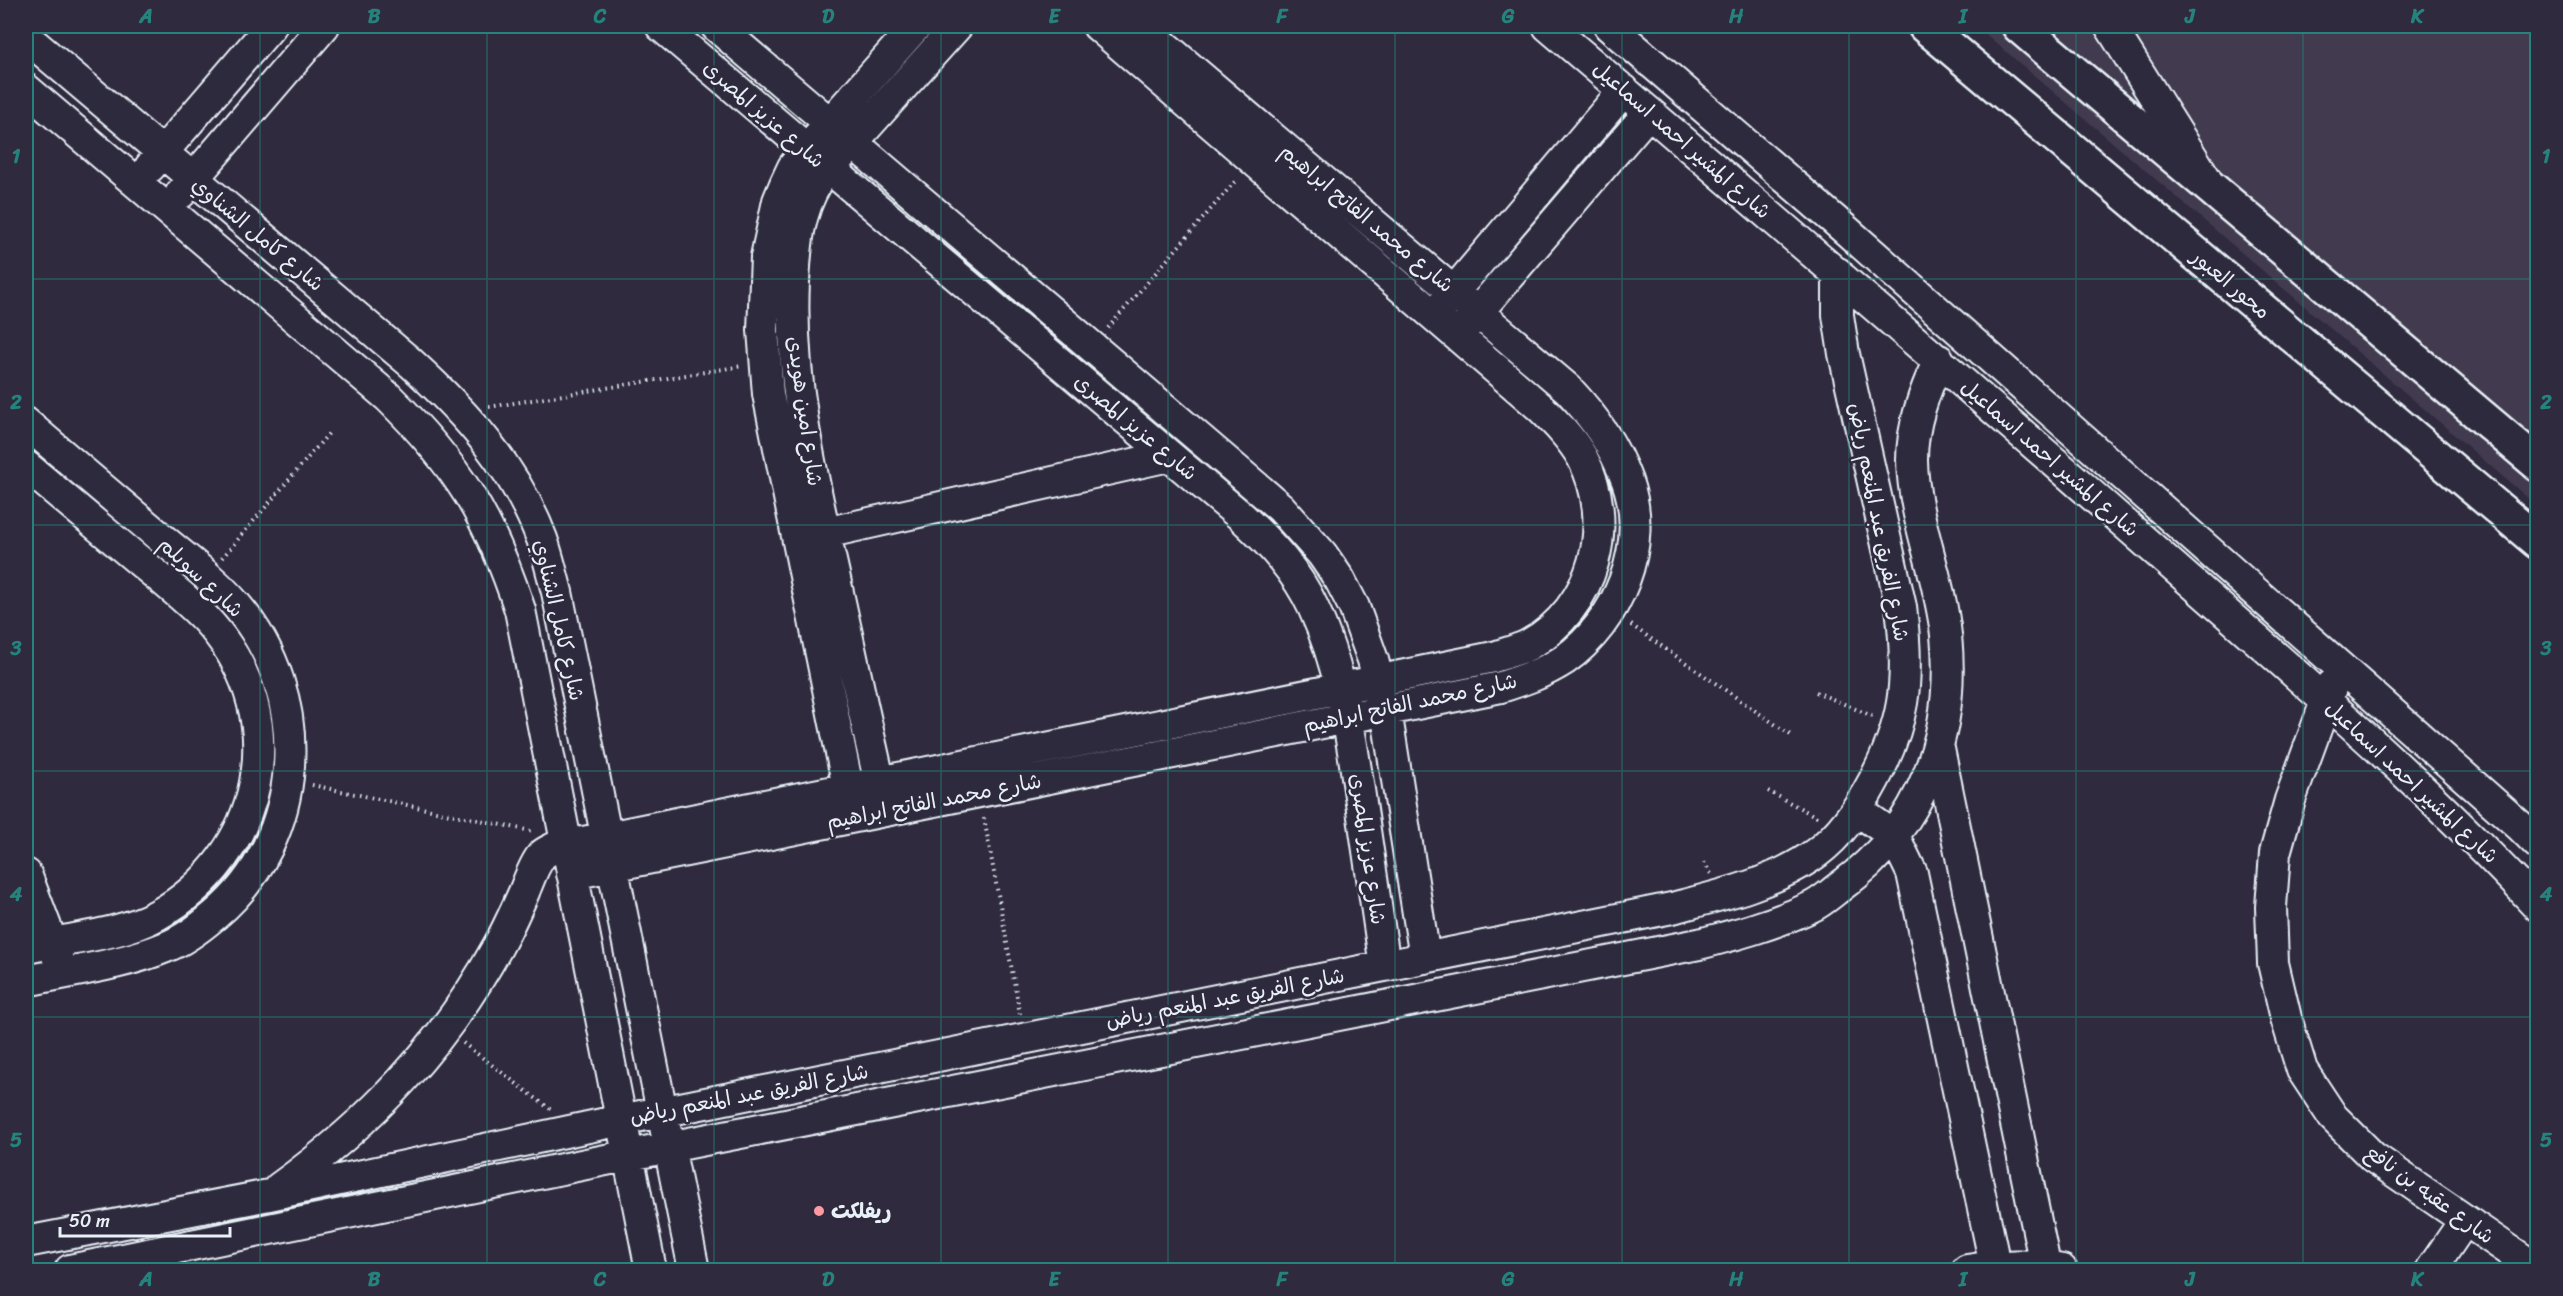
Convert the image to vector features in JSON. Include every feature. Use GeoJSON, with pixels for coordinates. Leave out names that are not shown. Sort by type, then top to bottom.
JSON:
{"type":"FeatureCollection","features":[{"type":"Feature","properties":{"kind":"highway","name":"محور العبور"},"geometry":{"type":"LineString","coordinates":[[1925,26],[2538,542]]}},
{"type":"Feature","properties":{"kind":"highway"},"geometry":{"type":"LineString","coordinates":[[2019,26],[2538,464]]}},
{"type":"Feature","properties":{"kind":"street"},"geometry":{"type":"LineString","coordinates":[[137,183],[271,26]]}},
{"type":"Feature","properties":{"kind":"street"},"geometry":{"type":"LineString","coordinates":[[167,209],[324,26]]}},
{"type":"Feature","properties":{"kind":"street","name":"شارع عزيز المصرى"},"geometry":{"type":"LineString","coordinates":[[661,26],[1243,518],[1270,544],[1294,574],[1313,606],[1342,689],[1385,966]]}},
{"type":"Feature","properties":{"kind":"street","name":"شارع عزيز المصرى"},"geometry":{"type":"LineString","coordinates":[[716,26],[1281,508],[1323,554],[1354,607],[1383,696],[1425,958]]}},
{"type":"Feature","properties":{"kind":"street","name":"شارع امين هويدى"},"geometry":{"type":"LineString","coordinates":[[851,803],[777,446],[765,362],[766,257],[785,184],[793,167],[817,159],[853,142],[957,26]]}},
{"type":"Feature","properties":{"kind":"street","name":"شارع محمد الفاتح ابراهيم"},"geometry":{"type":"LineString","coordinates":[[568,852],[607,837],[851,803],[886,811],[1348,718],[1383,696],[1528,645],[1558,624],[1580,596],[1595,562],[1600,527],[1595,491],[1581,457],[1563,430],[1434,315],[1098,26]]}},
{"type":"Feature","properties":{"kind":"street","name":"شارع محمد الفاتح ابراهيم"},"geometry":{"type":"LineString","coordinates":[[568,852],[612,866],[851,803],[879,782],[1342,689],[1383,696],[1501,687],[1538,674],[1564,659],[1590,638],[1610,611],[1622,588],[1630,562],[1634,522],[1628,483],[1612,446],[1599,424],[1568,389],[1141,26]]}},
{"type":"Feature","properties":{"kind":"street","name":"شارع المشير احمد اسماعيل"},"geometry":{"type":"LineString","coordinates":[[1548,26],[1939,360],[2327,702],[2488,852],[2538,906]]}},
{"type":"Feature","properties":{"kind":"street","name":"شارع المشير احمد اسماعيل"},"geometry":{"type":"LineString","coordinates":[[1609,26],[1839,223],[2538,844]]}},
{"type":"Feature","properties":{"kind":"street"},"geometry":{"type":"LineString","coordinates":[[2110,26],[2210,187]]}},
{"type":"Feature","properties":{"kind":"street"},"geometry":{"type":"LineString","coordinates":[[909,34],[925,63]]}},
{"type":"Feature","properties":{"kind":"street","name":"شارع امين هويدى"},"geometry":{"type":"LineString","coordinates":[[886,811],[825,533],[798,390],[792,311],[801,216],[830,123],[909,34]]}},
{"type":"Feature","properties":{"kind":"street","name":"شارع كامل الشناوي"},"geometry":{"type":"LineString","coordinates":[[26,37],[411,363],[461,411],[489,442],[519,488],[542,539],[557,592],[694,1270]]}},
{"type":"Feature","properties":{"kind":"street","name":"شارع كامل الشناوي"},"geometry":{"type":"LineString","coordinates":[[26,89],[388,397],[423,432],[456,472],[483,515],[496,543],[520,610],[651,1270]]}},
{"type":"Feature","properties":{"kind":"street"},"geometry":{"type":"LineString","coordinates":[[1434,315],[1624,90]]}},
{"type":"Feature","properties":{"kind":"street"},"geometry":{"type":"LineString","coordinates":[[1457,336],[1649,112]]}},
{"type":"Feature","properties":{"kind":"street"},"geometry":{"type":"LineString","coordinates":[[1543,185],[1568,207]]}},
{"type":"Feature","properties":{"kind":"street","name":"شارع الفريق عبد المنعم رياض"},"geometry":{"type":"LineString","coordinates":[[26,1242],[269,1195],[621,1120],[1672,908],[1723,895],[1763,881],[1809,858],[1850,820],[1887,757],[1898,727],[1905,683],[1906,645],[1900,607],[1844,354],[1838,315],[1838,273]]}},
{"type":"Feature","properties":{"kind":"street","name":"شارع الفريق عبد المنعم رياض"},"geometry":{"type":"LineString","coordinates":[[70,1270],[628,1155],[1687,946],[1760,929],[1814,906],[1861,872],[1894,836],[1923,790],[1939,749],[1947,711],[1949,685],[1946,633],[1917,498],[1912,461],[1915,426],[1924,392],[1939,360]]}},
{"type":"Feature","properties":{"kind":"street","name":"شارع سويلم"},"geometry":{"type":"LineString","coordinates":[[26,423],[206,576],[237,606],[257,633],[272,662],[283,693],[289,726],[291,765],[285,803],[273,839],[255,873],[230,903],[200,927],[167,947],[127,959],[63,973],[28,973]]}},
{"type":"Feature","properties":{"kind":"street"},"geometry":{"type":"LineString","coordinates":[[825,533],[1169,456]]}},
{"type":"Feature","properties":{"kind":"street","name":"شارع سويلم"},"geometry":{"type":"LineString","coordinates":[[26,466],[186,599],[212,626],[233,657],[244,682],[256,727],[258,764],[252,802],[237,837],[215,869],[188,896],[155,916],[121,928],[39,945]]}},
{"type":"Feature","properties":{"kind":"street","name":"شارع عقبه بن نافع"},"geometry":{"type":"LineString","coordinates":[[2337,665],[2327,702],[2290,800],[2275,853],[2271,907],[2273,963],[2302,1071],[2333,1117],[2373,1157],[2538,1270]]}},
{"type":"Feature","properties":{"kind":"street"},"geometry":{"type":"LineString","coordinates":[[1905,683],[1914,677],[1923,675],[1937,677],[1949,685]]}},
{"type":"Feature","properties":{"kind":"street"},"geometry":{"type":"LineString","coordinates":[[1850,820],[1894,836],[1912,873],[1981,1268],[2052,1269],[1939,749]]}},
{"type":"Feature","properties":{"kind":"street"},"geometry":{"type":"LineString","coordinates":[[269,1195],[318,1160],[365,1120],[407,1077],[446,1030],[481,977],[512,922],[543,854],[568,852]]}},
{"type":"Feature","properties":{"kind":"street"},"geometry":{"type":"LineString","coordinates":[[26,874],[39,945],[63,973]]}},
{"type":"Feature","properties":{"kind":"street"},"geometry":{"type":"LineString","coordinates":[[2431,1270],[2465,1220]]}},
{"type":"Feature","properties":{"kind":"path"},"geometry":{"type":"LineString","coordinates":[[1092,346],[1254,160]]}},
{"type":"Feature","properties":{"kind":"path"},"geometry":{"type":"LineString","coordinates":[[461,411],[765,362]]}},
{"type":"Feature","properties":{"kind":"path"},"geometry":{"type":"LineString","coordinates":[[206,576],[329,433]]}},
{"type":"Feature","properties":{"kind":"path"},"geometry":{"type":"LineString","coordinates":[[1610,611],[1792,736]]}},
{"type":"Feature","properties":{"kind":"path"},"geometry":{"type":"LineString","coordinates":[[1816,692],[1898,727]]}},
{"type":"Feature","properties":{"kind":"path"},"geometry":{"type":"LineString","coordinates":[[288,780],[568,852]]}},
{"type":"Feature","properties":{"kind":"path"},"geometry":{"type":"LineString","coordinates":[[1768,791],[1850,820]]}},
{"type":"Feature","properties":{"kind":"path"},"geometry":{"type":"LineString","coordinates":[[979,792],[1025,1038]]}},
{"type":"Feature","properties":{"kind":"path"},"geometry":{"type":"LineString","coordinates":[[446,1030],[578,1129]]}},
{"type":"Feature","properties":{"kind":"shaded area"},"geometry":{"type":"Polygon","coordinates":[[[1976,26],[2537,26],[2537,506],[2324,323],[1976,26]]]}},
{"type":"Feature","properties":{"kind":"place","name":"ريفلكت"},"geometry":{"type":"Point","coordinates":[819,1211]}}]}
